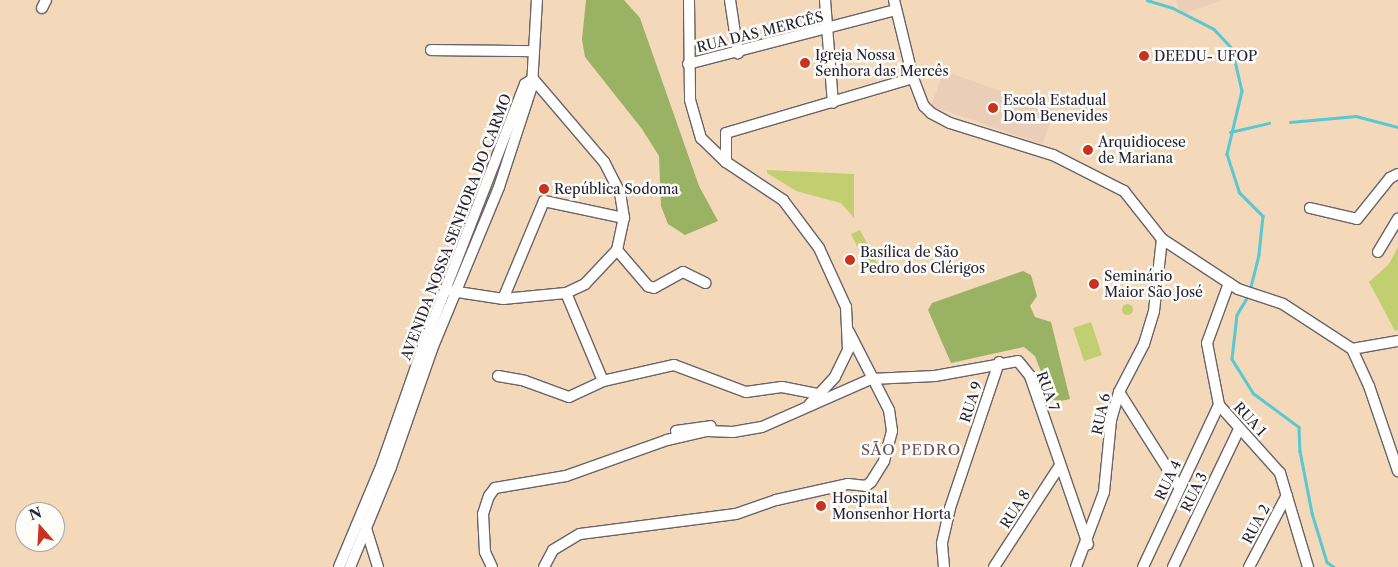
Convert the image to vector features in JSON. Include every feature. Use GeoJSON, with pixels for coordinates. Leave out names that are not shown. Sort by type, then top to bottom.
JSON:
{"type":"FeatureCollection","features":[{"type":"Feature","properties":{"kind":"street"},"geometry":{"type":"LineString","coordinates":[[451,291],[503,299],[566,293],[585,284],[607,264],[616,250],[624,218],[620,193],[604,162],[532,79],[536,0]]}},
{"type":"Feature","properties":{"kind":"street"},"geometry":{"type":"LineString","coordinates":[[544,567],[553,550],[580,534],[736,514],[764,504],[824,489],[848,484],[866,486],[884,461],[892,431],[889,410],[871,379],[849,332],[846,307],[819,248],[783,200],[726,162],[701,138],[690,100],[688,64],[689,0]]}},
{"type":"Feature","properties":{"kind":"street"},"geometry":{"type":"LineString","coordinates":[[730,0],[738,53]]}},
{"type":"Feature","properties":{"kind":"street"},"geometry":{"type":"LineString","coordinates":[[825,0],[833,103]]}},
{"type":"Feature","properties":{"kind":"street"},"geometry":{"type":"LineString","coordinates":[[895,5],[913,78],[924,106],[931,113],[950,123],[1053,155],[1124,192],[1162,239],[1229,284],[1238,289],[1283,304],[1352,349],[1369,386],[1398,472]]}},
{"type":"Feature","properties":{"kind":"street","name":"RUA DAS MERCÊS"},"geometry":{"type":"LineString","coordinates":[[688,64],[738,53],[826,29],[895,5]]}},
{"type":"Feature","properties":{"kind":"street"},"geometry":{"type":"LineString","coordinates":[[431,50],[534,50]]}},
{"type":"Feature","properties":{"kind":"street"},"geometry":{"type":"LineString","coordinates":[[726,162],[726,133],[913,78]]}},
{"type":"Feature","properties":{"kind":"street","name":"AVENIDA NOSSA SENHORA DO CARMO"},"geometry":{"type":"LineString","coordinates":[[451,291],[488,183],[525,84],[532,79]]}},
{"type":"Feature","properties":{"kind":"street","name":"AVENIDA NOSSA SENHORA DO CARMO"},"geometry":{"type":"LineString","coordinates":[[340,567],[362,523],[451,291],[499,187],[532,79]]}},
{"type":"Feature","properties":{"kind":"street"},"geometry":{"type":"LineString","coordinates":[[1310,208],[1357,220],[1390,178],[1398,174]]}},
{"type":"Feature","properties":{"kind":"street"},"geometry":{"type":"LineString","coordinates":[[488,183],[499,187]]}},
{"type":"Feature","properties":{"kind":"street"},"geometry":{"type":"LineString","coordinates":[[503,299],[544,201],[624,218]]}},
{"type":"Feature","properties":{"kind":"street"},"geometry":{"type":"LineString","coordinates":[[1378,252],[1398,219]]}},
{"type":"Feature","properties":{"kind":"street","name":"RUA 6"},"geometry":{"type":"LineString","coordinates":[[1076,567],[1088,544],[1104,492],[1111,420],[1119,392],[1144,344],[1154,311],[1162,239]]}},
{"type":"Feature","properties":{"kind":"street"},"geometry":{"type":"LineString","coordinates":[[616,250],[648,286],[654,288],[683,272],[706,283]]}},
{"type":"Feature","properties":{"kind":"street","name":"RUA 1"},"geometry":{"type":"LineString","coordinates":[[1229,284],[1207,343],[1219,405],[1280,473],[1308,567]]}},
{"type":"Feature","properties":{"kind":"street"},"geometry":{"type":"LineString","coordinates":[[566,293],[603,381]]}},
{"type":"Feature","properties":{"kind":"street"},"geometry":{"type":"LineString","coordinates":[[805,409],[835,377],[842,363],[849,332]]}},
{"type":"Feature","properties":{"kind":"street"},"geometry":{"type":"LineString","coordinates":[[1352,349],[1397,344]]}},
{"type":"Feature","properties":{"kind":"street","name":"RUA 7"},"geometry":{"type":"LineString","coordinates":[[871,379],[935,376],[999,362],[1018,361],[1030,376],[1059,467],[1088,544]]}},
{"type":"Feature","properties":{"kind":"street","name":"RUA 9"},"geometry":{"type":"LineString","coordinates":[[944,567],[942,543],[950,508],[999,362]]}},
{"type":"Feature","properties":{"kind":"street"},"geometry":{"type":"LineString","coordinates":[[498,376],[525,381],[569,397],[603,381],[674,365],[746,392],[782,387],[818,394]]}},
{"type":"Feature","properties":{"kind":"street"},"geometry":{"type":"LineString","coordinates":[[492,567],[485,552],[483,514],[495,488],[566,476],[667,440],[707,432],[733,432],[762,427],[871,379]]}},
{"type":"Feature","properties":{"kind":"street"},"geometry":{"type":"LineString","coordinates":[[1119,392],[1179,487]]}},
{"type":"Feature","properties":{"kind":"street","name":"RUA 4"},"geometry":{"type":"LineString","coordinates":[[1143,567],[1219,405]]}},
{"type":"Feature","properties":{"kind":"street"},"geometry":{"type":"LineString","coordinates":[[634,443],[695,426],[724,425],[733,432]]}},
{"type":"Feature","properties":{"kind":"street","name":"RUA 3"},"geometry":{"type":"LineString","coordinates":[[1172,567],[1239,429]]}},
{"type":"Feature","properties":{"kind":"street","name":"RUA 8"},"geometry":{"type":"LineString","coordinates":[[994,567],[1059,467]]}},
{"type":"Feature","properties":{"kind":"street","name":"RUA 2"},"geometry":{"type":"LineString","coordinates":[[1249,567],[1287,495]]}},
{"type":"Feature","properties":{"kind":"street"},"geometry":{"type":"LineString","coordinates":[[362,523],[378,567]]}},
{"type":"Feature","properties":{"kind":"street","name":"AVENIDA NOSSA SENHORA DO CARMO"},"geometry":{"type":"LineString","coordinates":[[350,567],[362,523]]}},
{"type":"Feature","properties":{"kind":"shaded area"},"geometry":{"type":"Polygon","coordinates":[[[1176,0],[1222,0],[1181,15],[1176,0]]]}},
{"type":"Feature","properties":{"kind":"shaded area","name":"Escola Estadual Dom Benevides"},"geometry":{"type":"Polygon","coordinates":[[[944,71],[1055,110],[1042,144],[931,106],[944,71]]]}},
{"type":"Feature","properties":{"kind":"green space"},"geometry":{"type":"Polygon","coordinates":[[[586,0],[624,0],[640,18],[699,186],[718,221],[685,235],[668,224],[661,206],[659,156],[642,129],[585,57],[582,39],[586,0]]]}},
{"type":"Feature","properties":{"kind":"green space"},"geometry":{"type":"Polygon","coordinates":[[[767,170],[854,174],[854,218],[841,203],[796,191],[767,173],[767,170]]]}},
{"type":"Feature","properties":{"kind":"green space"},"geometry":{"type":"Polygon","coordinates":[[[860,230],[882,272],[872,277],[851,234],[860,230]]]}},
{"type":"Feature","properties":{"kind":"green space"},"geometry":{"type":"Polygon","coordinates":[[[1398,247],[1398,330],[1395,331],[1369,282],[1389,264],[1398,247]]]}},
{"type":"Feature","properties":{"kind":"green space"},"geometry":{"type":"Polygon","coordinates":[[[1023,271],[1031,275],[1037,296],[1030,306],[1035,317],[1051,322],[1070,399],[1056,402],[1051,398],[1035,356],[1024,347],[951,363],[928,310],[932,303],[1023,271]]]}},
{"type":"Feature","properties":{"kind":"green space"},"geometry":{"type":"Polygon","coordinates":[[[1127,303],[1133,309],[1127,315],[1121,309],[1127,303]]]}},
{"type":"Feature","properties":{"kind":"green space"},"geometry":{"type":"Polygon","coordinates":[[[1091,322],[1102,355],[1084,361],[1073,328],[1091,322]]]}},
{"type":"Feature","properties":{"kind":"waterway"},"geometry":{"type":"LineString","coordinates":[[1147,0],[1173,8],[1214,29],[1232,48],[1242,91],[1227,154],[1239,192],[1263,216],[1259,255],[1250,290]]}},
{"type":"Feature","properties":{"kind":"waterway"},"geometry":{"type":"LineString","coordinates":[[1290,122],[1356,116],[1398,127]]}},
{"type":"Feature","properties":{"kind":"waterway"},"geometry":{"type":"LineString","coordinates":[[1230,132],[1269,123]]}},
{"type":"Feature","properties":{"kind":"waterway"},"geometry":{"type":"LineString","coordinates":[[1249,295],[1237,315],[1232,359],[1253,393],[1299,427],[1300,451],[1312,513],[1327,562],[1334,567]]}},
{"type":"Feature","properties":{"kind":"place","name":"DEEDU- UFOP"},"geometry":{"type":"Point","coordinates":[1144,56]}},
{"type":"Feature","properties":{"kind":"place","name":"Igreja Nossa Senhora das Mercês"},"geometry":{"type":"Point","coordinates":[805,63]}},
{"type":"Feature","properties":{"kind":"place","name":"Escola Estadual Dom Benevides"},"geometry":{"type":"Point","coordinates":[993,108]}},
{"type":"Feature","properties":{"kind":"place","name":"Arquidiocese de Mariana"},"geometry":{"type":"Point","coordinates":[1088,150]}},
{"type":"Feature","properties":{"kind":"place","name":"República Sodoma"},"geometry":{"type":"Point","coordinates":[544,189]}},
{"type":"Feature","properties":{"kind":"place","name":"Basílica de São Pedro dos Clérigos"},"geometry":{"type":"Point","coordinates":[850,260]}},
{"type":"Feature","properties":{"kind":"place","name":"Seminário Maior São José"},"geometry":{"type":"Point","coordinates":[1094,284]}},
{"type":"Feature","properties":{"kind":"place","name":"Hospital Monsenhor Horta"},"geometry":{"type":"Point","coordinates":[821,506]}},
{"type":"Feature","properties":{"kind":"district","name":"SÃO PEDRO"},"geometry":{"type":"Point","coordinates":[911,450]}}]}
